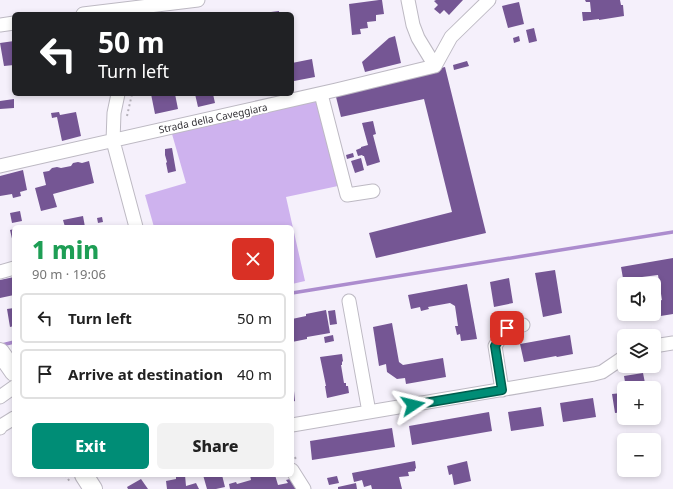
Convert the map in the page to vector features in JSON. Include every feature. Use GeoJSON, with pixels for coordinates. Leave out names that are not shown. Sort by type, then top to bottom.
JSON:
{"type":"FeatureCollection","features":[{"type":"Feature","properties":{"kind":"main road"},"geometry":{"type":"LineString","coordinates":[[1,353],[12,369]]}},
{"type":"Feature","properties":{"kind":"main road"},"geometry":{"type":"LineString","coordinates":[[85,477],[93,489]]}},
{"type":"Feature","properties":{"kind":"street"},"geometry":{"type":"LineString","coordinates":[[98,12],[198,0]]}},
{"type":"Feature","properties":{"kind":"street"},"geometry":{"type":"LineString","coordinates":[[408,0],[418,38],[434,66],[451,37],[489,0]]}},
{"type":"Feature","properties":{"kind":"street"},"geometry":{"type":"LineString","coordinates":[[0,25],[12,23]]}},
{"type":"Feature","properties":{"kind":"street","name":"Strada della Caveggiara"},"geometry":{"type":"LineString","coordinates":[[0,166],[320,94],[434,66]]}},
{"type":"Feature","properties":{"kind":"street"},"geometry":{"type":"LineString","coordinates":[[320,94],[347,195],[373,191]]}},
{"type":"Feature","properties":{"kind":"street"},"geometry":{"type":"LineString","coordinates":[[118,96],[114,113],[113,140],[135,225]]}},
{"type":"Feature","properties":{"kind":"street"},"geometry":{"type":"LineString","coordinates":[[0,272],[12,269]]}},
{"type":"Feature","properties":{"kind":"street"},"geometry":{"type":"LineString","coordinates":[[349,301],[369,412]]}},
{"type":"Feature","properties":{"kind":"street"},"geometry":{"type":"LineString","coordinates":[[502,390],[495,346],[507,328],[524,325]]}},
{"type":"Feature","properties":{"kind":"street"},"geometry":{"type":"LineString","coordinates":[[661,345],[673,343]]}},
{"type":"Feature","properties":{"kind":"street"},"geometry":{"type":"LineString","coordinates":[[294,425],[594,374],[602,372],[617,362]]}},
{"type":"Feature","properties":{"kind":"street"},"geometry":{"type":"LineString","coordinates":[[0,397],[12,388]]}},
{"type":"Feature","properties":{"kind":"street"},"geometry":{"type":"LineString","coordinates":[[0,428],[12,419]]}},
{"type":"Feature","properties":{"kind":"street"},"geometry":{"type":"LineString","coordinates":[[294,473],[304,489]]}},
{"type":"Feature","properties":{"kind":"shaded area"},"geometry":{"type":"Polygon","coordinates":[[[318,99],[338,186],[286,197],[292,225],[153,225],[145,195],[186,183],[172,134],[318,99]]]}},
{"type":"Feature","properties":{"kind":"shaded area"},"geometry":{"type":"Polygon","coordinates":[[[294,232],[305,281],[294,284],[294,232]]]}},
{"type":"Feature","properties":{"kind":"building"},"geometry":{"type":"Polygon","coordinates":[[[382,0],[384,14],[376,15],[376,21],[367,22],[368,28],[360,29],[361,34],[352,35],[349,4],[382,0]]]}},
{"type":"Feature","properties":{"kind":"building"},"geometry":{"type":"Polygon","coordinates":[[[463,0],[449,15],[444,10],[440,14],[434,9],[438,5],[434,1],[463,0]]]}},
{"type":"Feature","properties":{"kind":"building"},"geometry":{"type":"Polygon","coordinates":[[[585,0],[620,0],[621,5],[623,5],[624,16],[583,21],[582,12],[591,12],[590,2],[586,2],[585,0]]]}},
{"type":"Feature","properties":{"kind":"building"},"geometry":{"type":"Polygon","coordinates":[[[519,2],[524,24],[508,28],[502,6],[519,2]]]}},
{"type":"Feature","properties":{"kind":"building"},"geometry":{"type":"Polygon","coordinates":[[[534,28],[537,41],[529,43],[526,30],[534,28]]]}},
{"type":"Feature","properties":{"kind":"building"},"geometry":{"type":"Polygon","coordinates":[[[395,36],[401,63],[365,72],[362,62],[389,38],[395,36]]]}},
{"type":"Feature","properties":{"kind":"building"},"geometry":{"type":"Polygon","coordinates":[[[519,36],[520,41],[514,43],[513,38],[519,36]]]}},
{"type":"Feature","properties":{"kind":"building"},"geometry":{"type":"Polygon","coordinates":[[[12,41],[12,65],[4,66],[0,43],[12,41]]]}},
{"type":"Feature","properties":{"kind":"building"},"geometry":{"type":"Polygon","coordinates":[[[312,59],[315,77],[294,81],[294,63],[312,59]]]}},
{"type":"Feature","properties":{"kind":"building"},"geometry":{"type":"Polygon","coordinates":[[[467,61],[469,66],[454,70],[453,65],[467,61]]]}},
{"type":"Feature","properties":{"kind":"building"},"geometry":{"type":"Polygon","coordinates":[[[445,67],[486,233],[376,258],[369,233],[452,212],[424,99],[341,117],[335,93],[445,67]]]}},
{"type":"Feature","properties":{"kind":"building"},"geometry":{"type":"Polygon","coordinates":[[[151,96],[175,96],[178,109],[155,114],[151,96]]]}},
{"type":"Feature","properties":{"kind":"building"},"geometry":{"type":"Polygon","coordinates":[[[195,96],[213,96],[215,103],[198,107],[195,96]]]}},
{"type":"Feature","properties":{"kind":"building"},"geometry":{"type":"Polygon","coordinates":[[[14,99],[14,108],[0,109],[0,101],[14,99]]]}},
{"type":"Feature","properties":{"kind":"building"},"geometry":{"type":"Polygon","coordinates":[[[59,112],[60,115],[76,112],[81,136],[62,141],[57,117],[52,118],[51,113],[59,112]]]}},
{"type":"Feature","properties":{"kind":"building"},"geometry":{"type":"Polygon","coordinates":[[[373,121],[376,134],[373,135],[380,162],[367,166],[364,156],[358,156],[356,150],[368,145],[362,123],[373,121]]]}},
{"type":"Feature","properties":{"kind":"building"},"geometry":{"type":"Polygon","coordinates":[[[172,148],[176,171],[168,173],[165,149],[172,148]]]}},
{"type":"Feature","properties":{"kind":"building"},"geometry":{"type":"Polygon","coordinates":[[[353,153],[354,157],[347,159],[346,155],[353,153]]]}},
{"type":"Feature","properties":{"kind":"building"},"geometry":{"type":"Polygon","coordinates":[[[361,158],[364,170],[355,173],[351,161],[361,158]]]}},
{"type":"Feature","properties":{"kind":"building"},"geometry":{"type":"Polygon","coordinates":[[[89,161],[94,183],[53,194],[57,207],[41,211],[35,188],[46,185],[43,172],[49,171],[52,168],[61,168],[71,166],[73,163],[89,161]]]}},
{"type":"Feature","properties":{"kind":"building"},"geometry":{"type":"Polygon","coordinates":[[[23,170],[27,190],[20,192],[21,196],[13,198],[12,194],[0,196],[0,176],[23,170]]]}},
{"type":"Feature","properties":{"kind":"building"},"geometry":{"type":"Polygon","coordinates":[[[20,211],[22,221],[12,223],[10,213],[20,211]]]}},
{"type":"Feature","properties":{"kind":"building"},"geometry":{"type":"Polygon","coordinates":[[[83,216],[85,225],[64,225],[63,220],[83,216]]]}},
{"type":"Feature","properties":{"kind":"building"},"geometry":{"type":"Polygon","coordinates":[[[102,217],[103,222],[98,223],[97,218],[102,217]]]}},
{"type":"Feature","properties":{"kind":"building"},"geometry":{"type":"Polygon","coordinates":[[[673,258],[673,314],[661,316],[661,277],[658,277],[658,275],[623,277],[621,267],[673,258]]]}},
{"type":"Feature","properties":{"kind":"building"},"geometry":{"type":"Polygon","coordinates":[[[555,270],[562,313],[543,317],[535,273],[555,270]]]}},
{"type":"Feature","properties":{"kind":"building"},"geometry":{"type":"Polygon","coordinates":[[[12,277],[12,295],[0,298],[0,280],[12,277]]]}},
{"type":"Feature","properties":{"kind":"building"},"geometry":{"type":"Polygon","coordinates":[[[509,278],[513,303],[494,307],[490,282],[509,278]]]}},
{"type":"Feature","properties":{"kind":"building"},"geometry":{"type":"Polygon","coordinates":[[[467,284],[477,339],[461,341],[460,334],[457,335],[455,326],[458,326],[455,306],[450,303],[428,307],[429,309],[421,311],[420,307],[411,309],[408,295],[467,284]]]}},
{"type":"Feature","properties":{"kind":"building"},"geometry":{"type":"Polygon","coordinates":[[[12,308],[12,326],[10,327],[7,309],[12,308]]]}},
{"type":"Feature","properties":{"kind":"building"},"geometry":{"type":"Polygon","coordinates":[[[326,310],[330,333],[307,337],[307,339],[294,342],[294,319],[306,316],[306,314],[326,310]]]}},
{"type":"Feature","properties":{"kind":"building"},"geometry":{"type":"Polygon","coordinates":[[[335,310],[337,324],[330,325],[328,311],[335,310]]]}},
{"type":"Feature","properties":{"kind":"building"},"geometry":{"type":"Polygon","coordinates":[[[392,323],[399,362],[403,365],[443,358],[446,377],[406,384],[405,378],[397,379],[387,372],[386,364],[379,366],[373,327],[392,323]]]}},
{"type":"Feature","properties":{"kind":"building"},"geometry":{"type":"Polygon","coordinates":[[[333,335],[334,341],[325,343],[324,337],[333,335]]]}},
{"type":"Feature","properties":{"kind":"building"},"geometry":{"type":"Polygon","coordinates":[[[570,335],[573,354],[524,362],[520,344],[570,335]]]}},
{"type":"Feature","properties":{"kind":"building"},"geometry":{"type":"Polygon","coordinates":[[[342,354],[343,361],[341,365],[344,383],[348,386],[349,393],[327,398],[320,357],[342,354]]]}},
{"type":"Feature","properties":{"kind":"building"},"geometry":{"type":"Polygon","coordinates":[[[643,373],[645,381],[625,381],[624,376],[643,373]]]}},
{"type":"Feature","properties":{"kind":"building"},"geometry":{"type":"Polygon","coordinates":[[[612,394],[617,394],[617,413],[615,413],[612,394]]]}},
{"type":"Feature","properties":{"kind":"building"},"geometry":{"type":"Polygon","coordinates":[[[593,398],[596,417],[563,422],[560,403],[593,398]]]}},
{"type":"Feature","properties":{"kind":"building"},"geometry":{"type":"Polygon","coordinates":[[[541,407],[544,426],[511,431],[508,412],[541,407]]]}},
{"type":"Feature","properties":{"kind":"building"},"geometry":{"type":"Polygon","coordinates":[[[489,412],[492,431],[412,445],[409,426],[489,412]]]}},
{"type":"Feature","properties":{"kind":"building"},"geometry":{"type":"Polygon","coordinates":[[[392,428],[395,447],[312,460],[310,441],[392,428]]]}},
{"type":"Feature","properties":{"kind":"building"},"geometry":{"type":"Polygon","coordinates":[[[415,461],[415,471],[408,472],[409,476],[399,477],[402,489],[372,489],[371,485],[364,487],[362,480],[354,482],[352,473],[415,461]]]}},
{"type":"Feature","properties":{"kind":"building"},"geometry":{"type":"Polygon","coordinates":[[[467,461],[471,481],[454,485],[452,474],[449,475],[447,466],[467,461]]]}},
{"type":"Feature","properties":{"kind":"building"},"geometry":{"type":"Polygon","coordinates":[[[337,476],[339,483],[329,485],[327,478],[337,476]]]}},
{"type":"Feature","properties":{"kind":"building"},"geometry":{"type":"Polygon","coordinates":[[[176,477],[185,477],[186,486],[196,483],[199,489],[167,489],[166,481],[176,479],[176,477]]]}},
{"type":"Feature","properties":{"kind":"building"},"geometry":{"type":"Polygon","coordinates":[[[204,477],[222,477],[225,487],[207,489],[204,477]]]}},
{"type":"Feature","properties":{"kind":"building"},"geometry":{"type":"Polygon","coordinates":[[[250,477],[276,477],[278,485],[288,483],[286,480],[290,479],[297,489],[230,489],[229,484],[236,482],[237,484],[251,480],[250,477]]]}},
{"type":"Feature","properties":{"kind":"building"},"geometry":{"type":"Polygon","coordinates":[[[141,479],[148,489],[128,489],[127,487],[141,479]]]}},
{"type":"Feature","properties":{"kind":"building"},"geometry":{"type":"Polygon","coordinates":[[[356,483],[357,489],[338,489],[338,487],[356,483]]]}},
{"type":"Feature","properties":{"kind":"waterway"},"geometry":{"type":"LineString","coordinates":[[294,293],[673,232]]}},
{"type":"Feature","properties":{"kind":"waterway"},"geometry":{"type":"LineString","coordinates":[[2,345],[12,342]]}},
{"type":"Feature","properties":{"kind":"route"},"geometry":{"type":"LineString","coordinates":[[413,405],[502,390],[495,346],[507,328]]}}]}
